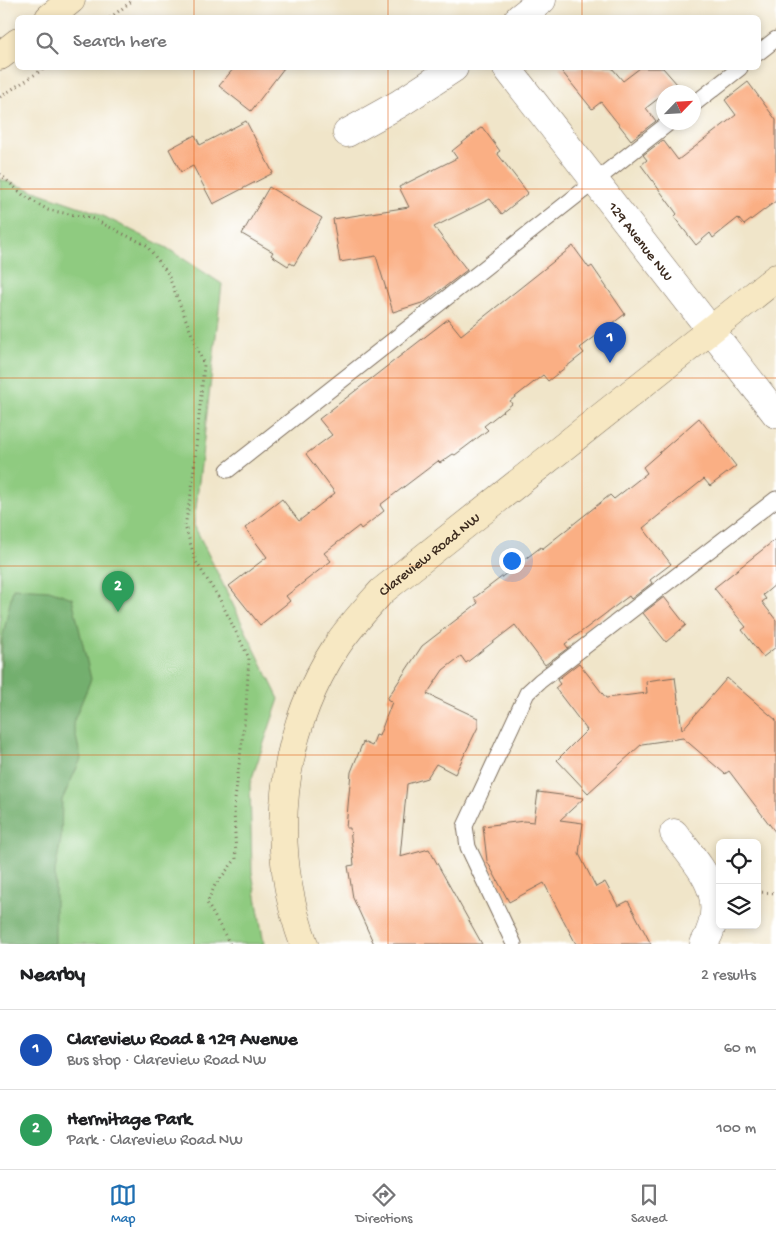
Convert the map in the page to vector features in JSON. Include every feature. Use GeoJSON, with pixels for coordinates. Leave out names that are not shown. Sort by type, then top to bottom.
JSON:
{"type":"FeatureCollection","features":[{"type":"Feature","properties":{"kind":"street"},"geometry":{"type":"LineString","coordinates":[[53,15],[71,0]]}},
{"type":"Feature","properties":{"kind":"street"},"geometry":{"type":"LineString","coordinates":[[523,15],[542,0]]}},
{"type":"Feature","properties":{"kind":"street"},"geometry":{"type":"LineString","coordinates":[[0,56],[15,44]]}},
{"type":"Feature","properties":{"kind":"street"},"geometry":{"type":"LineString","coordinates":[[346,133],[399,104],[451,70]]}},
{"type":"Feature","properties":{"kind":"street","name":"129 Avenue NW"},"geometry":{"type":"LineString","coordinates":[[509,70],[776,414]]}},
{"type":"Feature","properties":{"kind":"street","name":"Clareview Road NW"},"geometry":{"type":"LineString","coordinates":[[304,944],[288,890],[284,855],[283,819],[286,783],[292,748],[304,713],[318,679],[336,648],[358,618],[382,591],[776,278]]}},
{"type":"Feature","properties":{"kind":"street"},"geometry":{"type":"LineString","coordinates":[[674,833],[702,870],[714,890],[714,909],[710,933],[704,944]]}},
{"type":"Feature","properties":{"kind":"lane"},"geometry":{"type":"LineString","coordinates":[[761,51],[776,39]]}},
{"type":"Feature","properties":{"kind":"lane"},"geometry":{"type":"LineString","coordinates":[[701,99],[737,70]]}},
{"type":"Feature","properties":{"kind":"lane"},"geometry":{"type":"LineString","coordinates":[[228,470],[660,130]]}},
{"type":"Feature","properties":{"kind":"lane"},"geometry":{"type":"LineString","coordinates":[[514,944],[468,847],[465,826],[527,693],[776,499]]}},
{"type":"Feature","properties":{"kind":"path"},"geometry":{"type":"LineString","coordinates":[[114,15],[133,0]]}},
{"type":"Feature","properties":{"kind":"path"},"geometry":{"type":"LineString","coordinates":[[0,97],[42,70]]}},
{"type":"Feature","properties":{"kind":"path"},"geometry":{"type":"LineString","coordinates":[[0,174],[23,196],[48,210],[91,218],[146,245],[167,272],[204,365],[192,488],[185,526],[196,562],[219,598],[249,658],[246,707],[234,808],[236,859],[215,885],[207,902],[230,944]]}},
{"type":"Feature","properties":{"kind":"path"},"geometry":{"type":"LineString","coordinates":[[761,892],[776,892]]}},
{"type":"Feature","properties":{"kind":"green space"},"geometry":{"type":"Polygon","coordinates":[[[0,179],[95,212],[167,248],[222,284],[194,525],[279,699],[250,784],[252,872],[264,944],[0,944],[0,179]]]}},
{"type":"Feature","properties":{"kind":"green space"},"geometry":{"type":"Polygon","coordinates":[[[13,588],[49,590],[72,598],[91,679],[73,723],[81,759],[62,800],[61,839],[55,871],[55,944],[0,944],[0,694],[2,640],[13,588]]]}},
{"type":"Feature","properties":{"kind":"building"},"geometry":{"type":"Polygon","coordinates":[[[232,70],[282,70],[251,111],[219,86],[232,70]]]}},
{"type":"Feature","properties":{"kind":"building"},"geometry":{"type":"Polygon","coordinates":[[[561,70],[614,70],[623,81],[637,70],[665,70],[677,84],[656,85],[656,100],[646,108],[656,121],[631,140],[601,102],[592,109],[561,70]]]}},
{"type":"Feature","properties":{"kind":"building"},"geometry":{"type":"Polygon","coordinates":[[[748,82],[776,120],[776,201],[744,225],[738,218],[713,238],[710,233],[696,245],[674,217],[677,214],[641,165],[647,160],[643,155],[663,140],[678,160],[736,115],[725,100],[748,82]]]}},
{"type":"Feature","properties":{"kind":"building"},"geometry":{"type":"Polygon","coordinates":[[[246,121],[273,173],[213,204],[193,166],[181,172],[169,149],[195,135],[200,145],[246,121]]]}},
{"type":"Feature","properties":{"kind":"building"},"geometry":{"type":"Polygon","coordinates":[[[482,127],[500,151],[497,153],[528,193],[502,214],[490,199],[434,227],[467,270],[425,302],[393,312],[376,256],[340,262],[333,219],[409,207],[399,187],[457,158],[452,151],[482,127]]]}},
{"type":"Feature","properties":{"kind":"building"},"geometry":{"type":"Polygon","coordinates":[[[269,187],[322,218],[294,265],[290,263],[288,266],[271,255],[273,252],[242,234],[269,187]]]}},
{"type":"Feature","properties":{"kind":"building"},"geometry":{"type":"Polygon","coordinates":[[[573,246],[589,268],[592,266],[625,314],[580,348],[584,353],[548,381],[543,375],[510,401],[512,404],[484,426],[488,430],[455,455],[453,454],[440,463],[438,461],[380,505],[384,511],[361,529],[359,526],[324,553],[331,561],[286,596],[290,601],[260,625],[229,586],[267,557],[245,528],[282,499],[299,521],[335,493],[306,454],[332,435],[319,419],[448,319],[461,335],[573,246]]]}},
{"type":"Feature","properties":{"kind":"building"},"geometry":{"type":"Polygon","coordinates":[[[699,418],[736,466],[710,486],[704,479],[643,528],[671,564],[650,580],[652,583],[631,599],[629,596],[565,644],[568,648],[545,665],[515,625],[466,663],[461,656],[443,670],[427,694],[478,718],[478,727],[455,774],[436,764],[427,778],[407,784],[400,857],[429,849],[482,944],[374,944],[353,898],[348,866],[354,865],[350,828],[346,828],[351,772],[363,742],[372,746],[376,735],[379,736],[392,702],[387,699],[422,646],[478,603],[474,598],[541,547],[542,549],[610,495],[614,499],[647,473],[643,467],[699,418]]]}},
{"type":"Feature","properties":{"kind":"building"},"geometry":{"type":"Polygon","coordinates":[[[776,539],[776,584],[763,595],[766,599],[762,602],[776,620],[776,647],[763,657],[742,630],[746,627],[714,588],[776,539]]]}},
{"type":"Feature","properties":{"kind":"building"},"geometry":{"type":"Polygon","coordinates":[[[664,597],[686,625],[666,642],[643,613],[664,597]]]}},
{"type":"Feature","properties":{"kind":"building"},"geometry":{"type":"Polygon","coordinates":[[[579,663],[606,698],[647,693],[646,681],[675,677],[682,730],[727,678],[776,720],[776,833],[729,771],[725,774],[683,738],[642,744],[588,793],[557,760],[587,730],[555,688],[560,684],[557,680],[579,663]]]}},
{"type":"Feature","properties":{"kind":"building"},"geometry":{"type":"Polygon","coordinates":[[[538,792],[584,798],[560,820],[583,823],[579,854],[596,887],[605,882],[618,906],[628,901],[651,944],[576,944],[544,883],[509,902],[487,861],[483,826],[524,821],[534,822],[538,792]]]}},
{"type":"Feature","properties":{"kind":"place","name":"Clareview Road & 129 Avenue"},"geometry":{"type":"Point","coordinates":[610,363]}},
{"type":"Feature","properties":{"kind":"place","name":"Hermitage Park"},"geometry":{"type":"Point","coordinates":[118,612]}}]}
